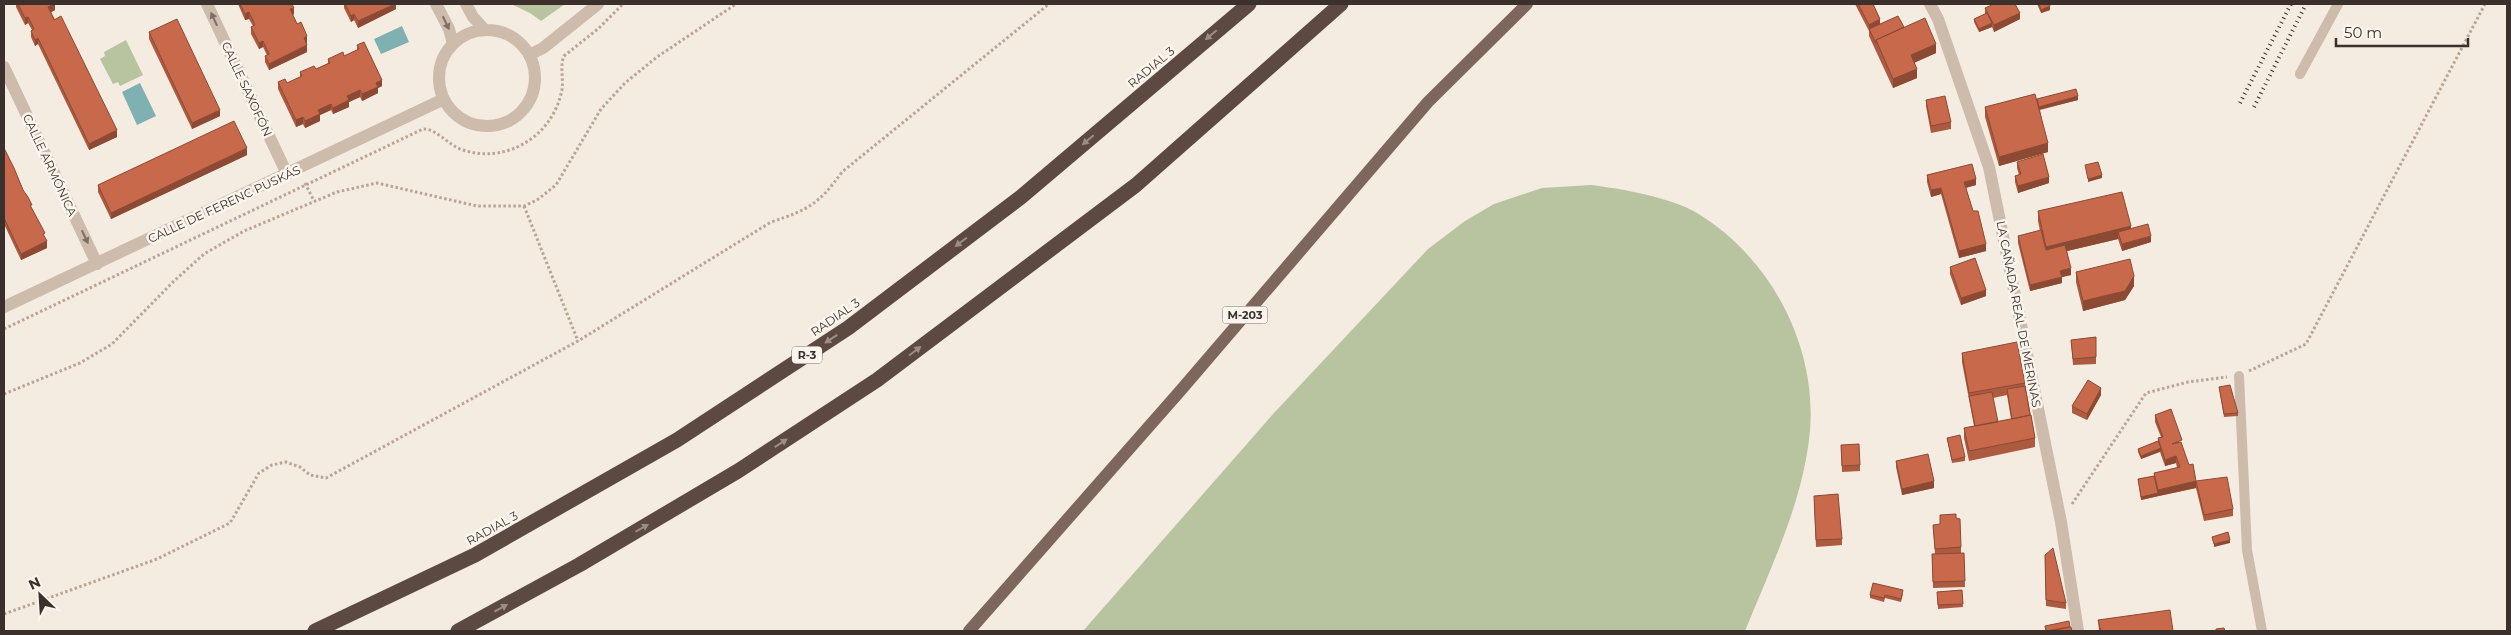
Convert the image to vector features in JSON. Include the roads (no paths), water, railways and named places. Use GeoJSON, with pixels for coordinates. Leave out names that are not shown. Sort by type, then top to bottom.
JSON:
{"type":"FeatureCollection","features":[{"type":"Feature","properties":{"kind":"highway","name":"RADIAL 3"},"geometry":{"type":"LineString","coordinates":[[315,631],[475,555],[677,440],[848,328],[1021,197],[1249,4]]}},
{"type":"Feature","properties":{"kind":"highway"},"geometry":{"type":"LineString","coordinates":[[458,631],[579,565],[738,471],[877,380],[1136,184],[1341,4]]}},
{"type":"Feature","properties":{"kind":"main road","name":"M-203"},"geometry":{"type":"LineString","coordinates":[[969,631],[1428,102],[1526,4]]}},
{"type":"Feature","properties":{"kind":"street","name":"CALLE SAXOFÓN"},"geometry":{"type":"LineString","coordinates":[[207,4],[287,174]]}},
{"type":"Feature","properties":{"kind":"street"},"geometry":{"type":"LineString","coordinates":[[436,4],[449,29],[453,44]]}},
{"type":"Feature","properties":{"kind":"street"},"geometry":{"type":"LineString","coordinates":[[466,4],[473,17],[486,30]]}},
{"type":"Feature","properties":{"kind":"street"},"geometry":{"type":"LineString","coordinates":[[529,55],[549,43],[598,4]]}},
{"type":"Feature","properties":{"kind":"street","name":"LA CAÑADA REAL DE MERINAS"},"geometry":{"type":"LineString","coordinates":[[1930,4],[1938,19],[1989,167],[2061,522],[2078,631]]}},
{"type":"Feature","properties":{"kind":"street"},"geometry":{"type":"LineString","coordinates":[[486,30],[501,33],[515,39],[529,55],[535,77],[531,94],[523,109],[504,122],[486,125],[469,122],[450,108],[440,89],[440,70],[442,60],[453,44],[474,32],[486,30]]}},
{"type":"Feature","properties":{"kind":"street","name":"CALLE ARMÓNICA"},"geometry":{"type":"LineString","coordinates":[[4,67],[97,264]]}},
{"type":"Feature","properties":{"kind":"street","name":"CALLE DE FERENC PUSKÁS"},"geometry":{"type":"LineString","coordinates":[[4,307],[444,99]]}},
{"type":"Feature","properties":{"kind":"lane"},"geometry":{"type":"LineString","coordinates":[[2300,74],[2338,4]]}},
{"type":"Feature","properties":{"kind":"lane"},"geometry":{"type":"LineString","coordinates":[[2239,376],[2247,550],[2262,631]]}},
{"type":"Feature","properties":{"kind":"water"},"geometry":{"type":"Polygon","coordinates":[[[402,26],[409,42],[381,54],[374,39],[402,26]]]}},
{"type":"Feature","properties":{"kind":"water"},"geometry":{"type":"Polygon","coordinates":[[[140,83],[156,116],[137,125],[122,92],[140,83]]]}},
{"type":"Feature","properties":{"kind":"railway"},"geometry":{"type":"LineString","coordinates":[[2240,103],[2291,4]]}},
{"type":"Feature","properties":{"kind":"railway"},"geometry":{"type":"LineString","coordinates":[[2254,107],[2306,4]]}}]}
